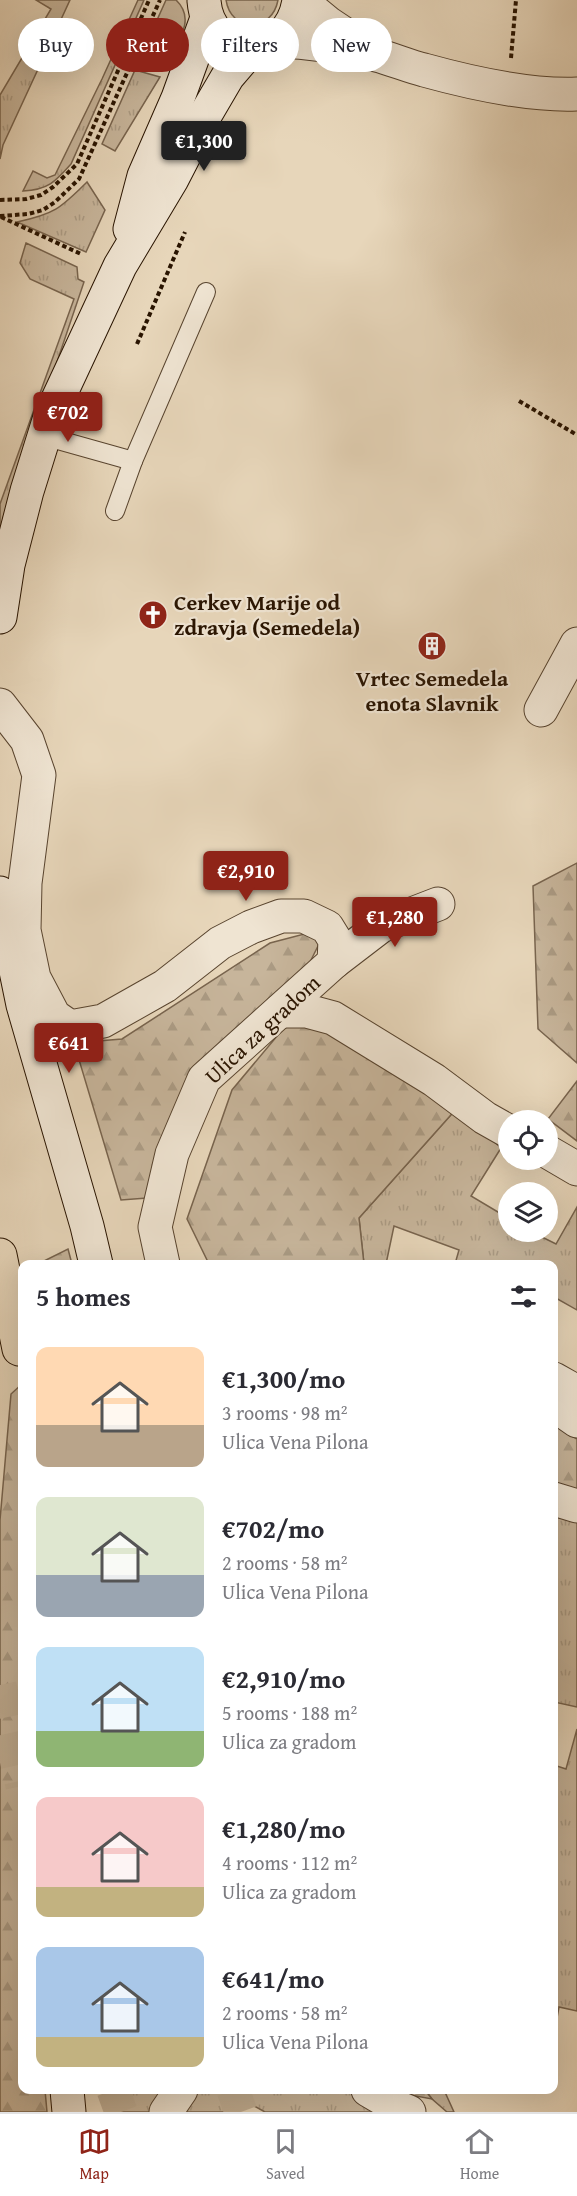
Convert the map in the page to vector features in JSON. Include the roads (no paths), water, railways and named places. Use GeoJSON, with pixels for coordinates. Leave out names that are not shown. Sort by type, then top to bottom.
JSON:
{"type":"FeatureCollection","features":[{"type":"Feature","properties":{"kind":"highway"},"geometry":{"type":"LineString","coordinates":[[0,1255],[18,1344]]}},
{"type":"Feature","properties":{"kind":"street"},"geometry":{"type":"LineString","coordinates":[[296,18],[300,0],[322,18]]}},
{"type":"Feature","properties":{"kind":"street"},"geometry":{"type":"LineString","coordinates":[[120,266],[144,176],[178,98],[206,9]]}},
{"type":"Feature","properties":{"kind":"street"},"geometry":{"type":"LineString","coordinates":[[392,60],[423,70],[509,89],[577,94]]}},
{"type":"Feature","properties":{"kind":"street"},"geometry":{"type":"LineString","coordinates":[[0,617],[8,565],[27,491],[51,414],[120,266],[172,179],[204,117],[232,72]]}},
{"type":"Feature","properties":{"kind":"street"},"geometry":{"type":"LineString","coordinates":[[541,710],[577,644]]}},
{"type":"Feature","properties":{"kind":"street","name":"Ulica za gradom"},"geometry":{"type":"LineString","coordinates":[[0,705],[27,740],[39,774],[25,883],[24,930],[34,978],[54,1016],[70,1026],[103,1021],[165,986],[220,943],[251,927],[281,916],[304,916],[327,927],[335,940],[334,962],[204,1079],[172,1154],[155,1227],[162,1260]]}},
{"type":"Feature","properties":{"kind":"street"},"geometry":{"type":"LineString","coordinates":[[0,893],[23,1005],[95,1260]]}},
{"type":"Feature","properties":{"kind":"street"},"geometry":{"type":"LineString","coordinates":[[334,962],[381,926],[438,904]]}},
{"type":"Feature","properties":{"kind":"street"},"geometry":{"type":"LineString","coordinates":[[280,1011],[307,1011],[333,1018],[434,1080],[498,1125]]}},
{"type":"Feature","properties":{"kind":"street"},"geometry":{"type":"LineString","coordinates":[[558,1158],[577,1169]]}},
{"type":"Feature","properties":{"kind":"street"},"geometry":{"type":"LineString","coordinates":[[558,1381],[577,1392]]}},
{"type":"Feature","properties":{"kind":"street"},"geometry":{"type":"LineString","coordinates":[[558,1409],[577,1421]]}},
{"type":"Feature","properties":{"kind":"street"},"geometry":{"type":"LineString","coordinates":[[558,1500],[577,1506]]}},
{"type":"Feature","properties":{"kind":"street"},"geometry":{"type":"LineString","coordinates":[[67,2094],[69,2112]]}},
{"type":"Feature","properties":{"kind":"street"},"geometry":{"type":"LineString","coordinates":[[166,2112],[178,2094]]}},
{"type":"Feature","properties":{"kind":"street"},"geometry":{"type":"LineString","coordinates":[[375,2094],[409,2112]]}},
{"type":"Feature","properties":{"kind":"lane"},"geometry":{"type":"LineString","coordinates":[[115,510],[133,461],[206,292]]}},
{"type":"Feature","properties":{"kind":"lane"},"geometry":{"type":"LineString","coordinates":[[44,436],[133,461]]}},
{"type":"Feature","properties":{"kind":"tunnel"},"geometry":{"type":"LineString","coordinates":[[0,1685],[18,1768]]}},
{"type":"Feature","properties":{"kind":"tunnel"},"geometry":{"type":"LineString","coordinates":[[114,2094],[121,2112]]}},
{"type":"Feature","properties":{"kind":"tunnel"},"geometry":{"type":"LineString","coordinates":[[234,2094],[241,2112]]}},
{"type":"Feature","properties":{"kind":"place","name":"Cerkev Marije od zdravja (Semedela)"},"geometry":{"type":"Point","coordinates":[153,615]}},
{"type":"Feature","properties":{"kind":"place","name":"Vrtec Semedela enota Slavnik"},"geometry":{"type":"Point","coordinates":[432,646]}}]}
